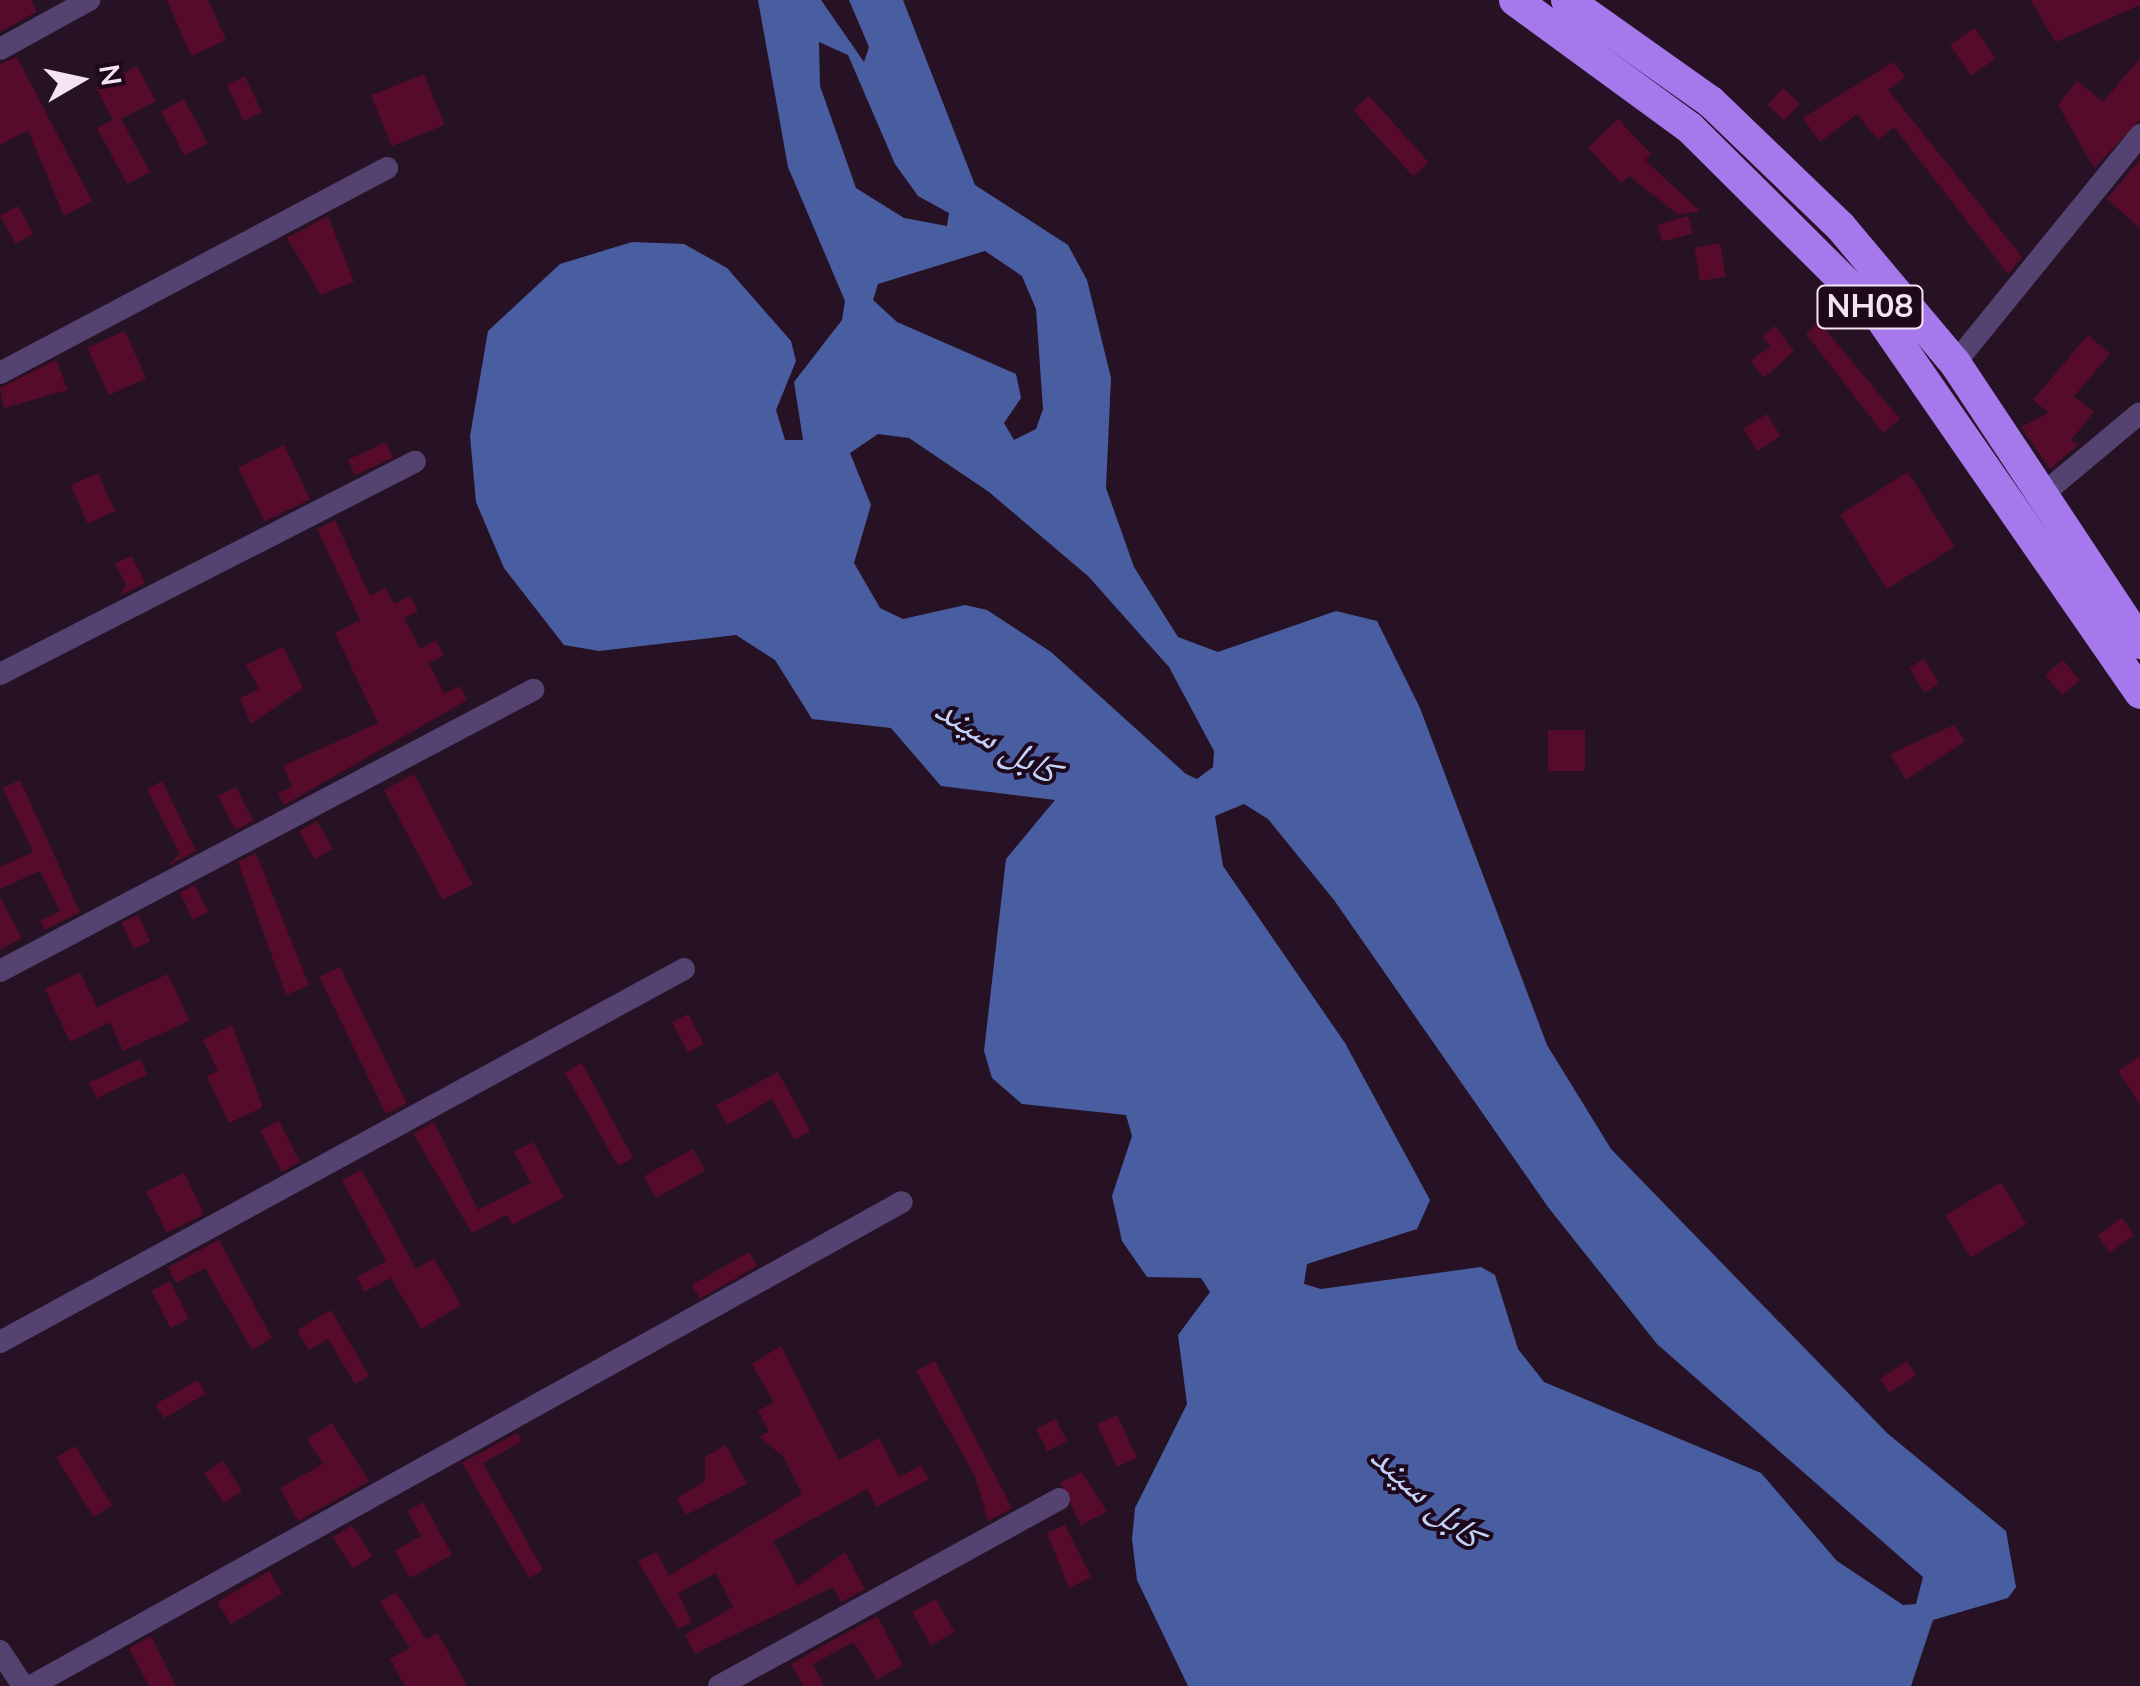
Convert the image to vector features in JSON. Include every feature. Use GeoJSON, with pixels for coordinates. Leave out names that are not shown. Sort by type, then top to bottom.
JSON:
{"type":"FeatureCollection","features":[{"type":"Feature","properties":{"kind":"highway","name":"NH08"},"geometry":{"type":"LineString","coordinates":[[1514,0],[1690,128],[1792,224],[1913,358],[2140,693]]}},
{"type":"Feature","properties":{"kind":"highway","name":"NH08"},"geometry":{"type":"LineString","coordinates":[[1567,0],[1711,102],[1840,226],[1955,363],[2140,643]]}},
{"type":"Feature","properties":{"kind":"highway"},"geometry":{"type":"LineString","coordinates":[[1690,128],[1711,102]]}},
{"type":"Feature","properties":{"kind":"street"},"geometry":{"type":"LineString","coordinates":[[0,49],[89,0]]}},
{"type":"Feature","properties":{"kind":"street"},"geometry":{"type":"LineString","coordinates":[[1955,363],[2140,136]]}},
{"type":"Feature","properties":{"kind":"street"},"geometry":{"type":"LineString","coordinates":[[0,373],[388,168]]}},
{"type":"Feature","properties":{"kind":"street"},"geometry":{"type":"LineString","coordinates":[[2043,494],[2140,413]]}},
{"type":"Feature","properties":{"kind":"street"},"geometry":{"type":"LineString","coordinates":[[0,674],[415,462]]}},
{"type":"Feature","properties":{"kind":"street"},"geometry":{"type":"LineString","coordinates":[[0,971],[533,690]]}},
{"type":"Feature","properties":{"kind":"street"},"geometry":{"type":"LineString","coordinates":[[0,1342],[684,969]]}},
{"type":"Feature","properties":{"kind":"street"},"geometry":{"type":"LineString","coordinates":[[31,1686],[902,1202]]}},
{"type":"Feature","properties":{"kind":"street"},"geometry":{"type":"LineString","coordinates":[[719,1686],[1059,1499]]}},
{"type":"Feature","properties":{"kind":"street"},"geometry":{"type":"LineString","coordinates":[[0,1651],[23,1686]]}},
{"type":"Feature","properties":{"kind":"water","name":"کابل سيند"},"geometry":{"type":"Polygon","coordinates":[[[758,0],[821,0],[864,62],[869,47],[849,0],[903,0],[975,185],[1068,245],[1087,280],[1111,378],[1106,488],[1134,567],[1178,637],[1218,652],[1336,611],[1377,621],[1420,708],[1547,1045],[1611,1149],[1887,1433],[2006,1531],[2016,1587],[2008,1598],[1933,1620],[1911,1686],[1188,1686],[1137,1580],[1132,1539],[1135,1508],[1187,1404],[1178,1335],[1210,1292],[1201,1278],[1147,1277],[1122,1241],[1112,1196],[1132,1136],[1126,1115],[1022,1104],[992,1078],[984,1051],[1006,859],[1055,800],[941,786],[891,728],[812,719],[775,660],[736,635],[599,651],[564,645],[504,568],[476,502],[470,436],[488,331],[560,264],[632,242],[684,244],[727,268],[791,341],[796,361],[776,410],[785,440],[803,440],[794,382],[842,320],[845,301],[788,167],[758,0]],[[819,42],[820,86],[856,188],[904,218],[947,226],[949,213],[918,196],[895,164],[848,55],[819,42]],[[985,251],[878,284],[873,300],[897,322],[1016,374],[1021,398],[1004,423],[1014,440],[1036,429],[1043,409],[1036,309],[1022,276],[985,251]],[[878,434],[850,453],[871,505],[854,563],[880,608],[903,619],[965,605],[987,610],[1051,652],[1186,774],[1197,779],[1213,767],[1214,751],[1169,667],[1088,576],[989,492],[909,438],[878,434]],[[1244,804],[1215,816],[1223,866],[1345,1043],[1430,1200],[1417,1229],[1307,1264],[1304,1284],[1321,1289],[1481,1267],[1495,1275],[1518,1349],[1544,1382],[1761,1473],[1837,1561],[1903,1605],[1916,1604],[1923,1577],[1657,1344],[1548,1207],[1334,900],[1268,819],[1244,804]]]}},
{"type":"Feature","properties":{"kind":"building"},"geometry":{"type":"Polygon","coordinates":[[[0,0],[32,0],[36,12],[0,32],[0,0]]]}},
{"type":"Feature","properties":{"kind":"building"},"geometry":{"type":"Polygon","coordinates":[[[167,0],[208,0],[226,40],[191,56],[167,0]]]}},
{"type":"Feature","properties":{"kind":"building"},"geometry":{"type":"Polygon","coordinates":[[[2030,0],[2140,0],[2140,5],[2056,42],[2030,0]]]}},
{"type":"Feature","properties":{"kind":"building"},"geometry":{"type":"Polygon","coordinates":[[[1975,28],[1996,59],[1971,75],[1950,45],[1975,28]]]}},
{"type":"Feature","properties":{"kind":"building"},"geometry":{"type":"Polygon","coordinates":[[[17,57],[92,201],[64,216],[28,130],[0,145],[0,64],[17,57]]]}},
{"type":"Feature","properties":{"kind":"building"},"geometry":{"type":"Polygon","coordinates":[[[2140,58],[2140,120],[2094,168],[2058,105],[2077,81],[2103,102],[2140,58]]]}},
{"type":"Feature","properties":{"kind":"building"},"geometry":{"type":"Polygon","coordinates":[[[1893,62],[1906,77],[1888,90],[2022,257],[2008,274],[1894,127],[1878,140],[1857,114],[1820,142],[1803,118],[1893,62]]]}},
{"type":"Feature","properties":{"kind":"building"},"geometry":{"type":"Polygon","coordinates":[[[137,66],[156,101],[121,119],[150,172],[127,184],[97,128],[113,120],[96,87],[137,66]]]}},
{"type":"Feature","properties":{"kind":"building"},"geometry":{"type":"Polygon","coordinates":[[[424,74],[445,125],[392,146],[371,95],[424,74]]]}},
{"type":"Feature","properties":{"kind":"building"},"geometry":{"type":"Polygon","coordinates":[[[245,76],[262,112],[244,121],[227,84],[245,76]]]}},
{"type":"Feature","properties":{"kind":"building"},"geometry":{"type":"Polygon","coordinates":[[[1783,88],[1800,104],[1784,121],[1767,105],[1783,88]]]}},
{"type":"Feature","properties":{"kind":"building"},"geometry":{"type":"Polygon","coordinates":[[[1369,96],[1429,162],[1413,176],[1353,110],[1369,96]]]}},
{"type":"Feature","properties":{"kind":"building"},"geometry":{"type":"Polygon","coordinates":[[[184,99],[207,143],[185,155],[161,111],[184,99]]]}},
{"type":"Feature","properties":{"kind":"building"},"geometry":{"type":"Polygon","coordinates":[[[1618,119],[1651,154],[1645,160],[1700,211],[1679,215],[1629,176],[1621,183],[1588,148],[1618,119]]]}},
{"type":"Feature","properties":{"kind":"building"},"geometry":{"type":"Polygon","coordinates":[[[2140,159],[2140,228],[2107,199],[2140,159]]]}},
{"type":"Feature","properties":{"kind":"building"},"geometry":{"type":"Polygon","coordinates":[[[18,206],[33,234],[15,244],[0,215],[18,206]]]}},
{"type":"Feature","properties":{"kind":"building"},"geometry":{"type":"Polygon","coordinates":[[[328,216],[354,282],[321,295],[287,238],[328,216]]]}},
{"type":"Feature","properties":{"kind":"building"},"geometry":{"type":"Polygon","coordinates":[[[1688,216],[1693,233],[1662,242],[1657,225],[1688,216]]]}},
{"type":"Feature","properties":{"kind":"building"},"geometry":{"type":"Polygon","coordinates":[[[1720,243],[1726,276],[1700,281],[1694,248],[1720,243]]]}},
{"type":"Feature","properties":{"kind":"building"},"geometry":{"type":"Polygon","coordinates":[[[1819,322],[1900,419],[1883,433],[1806,334],[1819,322]]]}},
{"type":"Feature","properties":{"kind":"building"},"geometry":{"type":"Polygon","coordinates":[[[1775,326],[1794,351],[1764,378],[1751,361],[1770,346],[1762,336],[1775,326]]]}},
{"type":"Feature","properties":{"kind":"building"},"geometry":{"type":"Polygon","coordinates":[[[125,331],[146,379],[109,395],[88,348],[125,331]]]}},
{"type":"Feature","properties":{"kind":"building"},"geometry":{"type":"Polygon","coordinates":[[[2088,335],[2110,354],[2074,396],[2094,412],[2071,440],[2078,445],[2050,469],[2021,427],[2049,413],[2033,400],[2088,335]]]}},
{"type":"Feature","properties":{"kind":"building"},"geometry":{"type":"Polygon","coordinates":[[[56,360],[68,390],[4,408],[0,388],[56,360]]]}},
{"type":"Feature","properties":{"kind":"building"},"geometry":{"type":"Polygon","coordinates":[[[1767,414],[1781,436],[1757,451],[1743,429],[1767,414]]]}},
{"type":"Feature","properties":{"kind":"building"},"geometry":{"type":"Polygon","coordinates":[[[386,442],[393,457],[355,475],[348,460],[386,442]]]}},
{"type":"Feature","properties":{"kind":"building"},"geometry":{"type":"Polygon","coordinates":[[[284,445],[310,499],[264,521],[238,467],[284,445]]]}},
{"type":"Feature","properties":{"kind":"building"},"geometry":{"type":"Polygon","coordinates":[[[1908,472],[1955,547],[1887,589],[1840,514],[1908,472]]]}},
{"type":"Feature","properties":{"kind":"building"},"geometry":{"type":"Polygon","coordinates":[[[98,473],[115,511],[88,524],[71,485],[98,473]]]}},
{"type":"Feature","properties":{"kind":"building"},"geometry":{"type":"Polygon","coordinates":[[[335,520],[370,596],[385,588],[394,604],[410,596],[418,611],[404,618],[420,649],[436,640],[444,655],[429,663],[444,694],[460,686],[467,700],[284,805],[278,793],[292,787],[283,766],[378,723],[335,633],[360,620],[317,529],[335,520]]]}},
{"type":"Feature","properties":{"kind":"building"},"geometry":{"type":"Polygon","coordinates":[[[132,556],[145,583],[120,596],[126,585],[115,563],[132,556]]]}},
{"type":"Feature","properties":{"kind":"building"},"geometry":{"type":"Polygon","coordinates":[[[283,647],[303,688],[251,724],[240,698],[259,689],[246,665],[283,647]]]}},
{"type":"Feature","properties":{"kind":"building"},"geometry":{"type":"Polygon","coordinates":[[[1924,659],[1939,684],[1924,693],[1909,668],[1924,659]]]}},
{"type":"Feature","properties":{"kind":"building"},"geometry":{"type":"Polygon","coordinates":[[[2063,660],[2080,680],[2062,695],[2045,675],[2063,660]]]}},
{"type":"Feature","properties":{"kind":"building"},"geometry":{"type":"Polygon","coordinates":[[[1954,725],[1965,741],[1906,780],[1890,754],[1954,725]]]}},
{"type":"Feature","properties":{"kind":"building"},"geometry":{"type":"Polygon","coordinates":[[[1548,730],[1585,730],[1585,771],[1548,771],[1548,730]]]}},
{"type":"Feature","properties":{"kind":"building"},"geometry":{"type":"Polygon","coordinates":[[[414,774],[473,884],[443,900],[384,790],[414,774]]]}},
{"type":"Feature","properties":{"kind":"building"},"geometry":{"type":"Polygon","coordinates":[[[20,780],[80,912],[45,930],[40,921],[60,911],[40,871],[0,889],[0,867],[33,852],[3,788],[20,780]]]}},
{"type":"Feature","properties":{"kind":"building"},"geometry":{"type":"Polygon","coordinates":[[[162,781],[196,851],[167,866],[180,854],[147,789],[162,781]]]}},
{"type":"Feature","properties":{"kind":"building"},"geometry":{"type":"Polygon","coordinates":[[[236,787],[253,821],[235,830],[218,796],[236,787]]]}},
{"type":"Feature","properties":{"kind":"building"},"geometry":{"type":"Polygon","coordinates":[[[317,821],[333,849],[315,859],[299,831],[317,821]]]}},
{"type":"Feature","properties":{"kind":"building"},"geometry":{"type":"Polygon","coordinates":[[[256,853],[309,985],[286,995],[238,862],[256,853]]]}},
{"type":"Feature","properties":{"kind":"building"},"geometry":{"type":"Polygon","coordinates":[[[195,885],[208,912],[193,919],[180,892],[195,885]]]}},
{"type":"Feature","properties":{"kind":"building"},"geometry":{"type":"Polygon","coordinates":[[[0,897],[22,938],[0,950],[0,897]]]}},
{"type":"Feature","properties":{"kind":"building"},"geometry":{"type":"Polygon","coordinates":[[[138,915],[150,941],[134,949],[122,923],[138,915]]]}},
{"type":"Feature","properties":{"kind":"building"},"geometry":{"type":"Polygon","coordinates":[[[340,967],[407,1104],[386,1114],[319,977],[340,967]]]}},
{"type":"Feature","properties":{"kind":"building"},"geometry":{"type":"Polygon","coordinates":[[[80,972],[97,1007],[168,974],[189,1021],[123,1051],[110,1022],[70,1042],[45,989],[80,972]]]}},
{"type":"Feature","properties":{"kind":"building"},"geometry":{"type":"Polygon","coordinates":[[[688,1014],[704,1044],[688,1052],[672,1022],[688,1014]]]}},
{"type":"Feature","properties":{"kind":"building"},"geometry":{"type":"Polygon","coordinates":[[[232,1025],[263,1107],[229,1123],[207,1076],[218,1071],[203,1040],[232,1025]]]}},
{"type":"Feature","properties":{"kind":"building"},"geometry":{"type":"Polygon","coordinates":[[[2140,1056],[2140,1104],[2118,1071],[2140,1056]]]}},
{"type":"Feature","properties":{"kind":"building"},"geometry":{"type":"Polygon","coordinates":[[[140,1059],[147,1074],[96,1098],[89,1083],[140,1059]]]}},
{"type":"Feature","properties":{"kind":"building"},"geometry":{"type":"Polygon","coordinates":[[[582,1063],[633,1158],[618,1166],[565,1073],[582,1063]]]}},
{"type":"Feature","properties":{"kind":"building"},"geometry":{"type":"Polygon","coordinates":[[[778,1072],[810,1131],[794,1140],[772,1099],[727,1125],[716,1105],[778,1072]]]}},
{"type":"Feature","properties":{"kind":"building"},"geometry":{"type":"Polygon","coordinates":[[[279,1121],[300,1162],[281,1172],[260,1131],[279,1121]]]}},
{"type":"Feature","properties":{"kind":"building"},"geometry":{"type":"Polygon","coordinates":[[[434,1122],[478,1210],[531,1183],[514,1152],[533,1142],[564,1197],[512,1225],[507,1215],[472,1233],[413,1134],[434,1122]]]}},
{"type":"Feature","properties":{"kind":"building"},"geometry":{"type":"Polygon","coordinates":[[[693,1149],[705,1171],[656,1198],[644,1176],[693,1149]]]}},
{"type":"Feature","properties":{"kind":"building"},"geometry":{"type":"Polygon","coordinates":[[[362,1170],[416,1269],[434,1258],[461,1305],[421,1329],[391,1278],[364,1292],[357,1277],[386,1261],[342,1180],[362,1170]]]}},
{"type":"Feature","properties":{"kind":"building"},"geometry":{"type":"Polygon","coordinates":[[[184,1173],[204,1214],[166,1233],[146,1191],[184,1173]]]}},
{"type":"Feature","properties":{"kind":"building"},"geometry":{"type":"Polygon","coordinates":[[[2001,1182],[2026,1224],[1971,1257],[1945,1215],[2001,1182]]]}},
{"type":"Feature","properties":{"kind":"building"},"geometry":{"type":"Polygon","coordinates":[[[2122,1218],[2134,1235],[2109,1252],[2097,1235],[2122,1218]]]}},
{"type":"Feature","properties":{"kind":"building"},"geometry":{"type":"Polygon","coordinates":[[[219,1240],[272,1338],[252,1350],[205,1268],[176,1283],[168,1267],[219,1240]]]}},
{"type":"Feature","properties":{"kind":"building"},"geometry":{"type":"Polygon","coordinates":[[[749,1252],[757,1266],[700,1299],[692,1285],[749,1252]]]}},
{"type":"Feature","properties":{"kind":"building"},"geometry":{"type":"Polygon","coordinates":[[[170,1281],[189,1318],[170,1328],[151,1291],[170,1281]]]}},
{"type":"Feature","properties":{"kind":"building"},"geometry":{"type":"Polygon","coordinates":[[[331,1310],[369,1376],[355,1384],[328,1339],[309,1350],[297,1330],[331,1310]]]}},
{"type":"Feature","properties":{"kind":"building"},"geometry":{"type":"Polygon","coordinates":[[[781,1346],[839,1460],[879,1438],[899,1477],[921,1465],[929,1479],[876,1507],[867,1489],[773,1541],[798,1586],[845,1552],[865,1589],[841,1602],[833,1587],[695,1654],[685,1635],[733,1607],[716,1573],[678,1593],[692,1622],[678,1629],[638,1561],[657,1552],[669,1576],[802,1494],[783,1456],[759,1437],[769,1431],[758,1411],[774,1402],[752,1364],[781,1346]]]}},
{"type":"Feature","properties":{"kind":"building"},"geometry":{"type":"Polygon","coordinates":[[[935,1361],[1012,1508],[988,1521],[975,1476],[916,1371],[935,1361]]]}},
{"type":"Feature","properties":{"kind":"building"},"geometry":{"type":"Polygon","coordinates":[[[1907,1361],[1916,1375],[1889,1393],[1880,1378],[1907,1361]]]}},
{"type":"Feature","properties":{"kind":"building"},"geometry":{"type":"Polygon","coordinates":[[[198,1380],[206,1394],[164,1418],[156,1404],[198,1380]]]}},
{"type":"Feature","properties":{"kind":"building"},"geometry":{"type":"Polygon","coordinates":[[[1117,1415],[1137,1458],[1117,1467],[1097,1424],[1117,1415]]]}},
{"type":"Feature","properties":{"kind":"building"},"geometry":{"type":"Polygon","coordinates":[[[1056,1419],[1067,1441],[1047,1451],[1036,1429],[1056,1419]]]}},
{"type":"Feature","properties":{"kind":"building"},"geometry":{"type":"Polygon","coordinates":[[[332,1423],[369,1481],[298,1521],[280,1488],[323,1464],[307,1439],[332,1423]]]}},
{"type":"Feature","properties":{"kind":"building"},"geometry":{"type":"Polygon","coordinates":[[[517,1433],[522,1441],[483,1463],[543,1570],[529,1578],[462,1463],[517,1433]]]}},
{"type":"Feature","properties":{"kind":"building"},"geometry":{"type":"Polygon","coordinates":[[[726,1445],[747,1484],[686,1515],[677,1498],[705,1481],[705,1457],[726,1445]]]}},
{"type":"Feature","properties":{"kind":"building"},"geometry":{"type":"Polygon","coordinates":[[[75,1446],[112,1505],[93,1517],[56,1458],[75,1446]]]}},
{"type":"Feature","properties":{"kind":"building"},"geometry":{"type":"Polygon","coordinates":[[[223,1461],[242,1492],[223,1503],[204,1473],[223,1461]]]}},
{"type":"Feature","properties":{"kind":"building"},"geometry":{"type":"Polygon","coordinates":[[[1082,1472],[1107,1512],[1081,1525],[1060,1483],[1082,1472]]]}},
{"type":"Feature","properties":{"kind":"building"},"geometry":{"type":"Polygon","coordinates":[[[423,1502],[452,1555],[410,1578],[395,1551],[421,1536],[408,1511],[423,1502]]]}},
{"type":"Feature","properties":{"kind":"building"},"geometry":{"type":"Polygon","coordinates":[[[352,1525],[372,1556],[353,1569],[333,1538],[352,1525]]]}},
{"type":"Feature","properties":{"kind":"building"},"geometry":{"type":"Polygon","coordinates":[[[1065,1525],[1091,1577],[1069,1588],[1047,1533],[1065,1525]]]}},
{"type":"Feature","properties":{"kind":"building"},"geometry":{"type":"Polygon","coordinates":[[[269,1571],[282,1593],[231,1624],[218,1602],[269,1571]]]}},
{"type":"Feature","properties":{"kind":"building"},"geometry":{"type":"Polygon","coordinates":[[[396,1592],[426,1639],[438,1633],[467,1686],[405,1686],[390,1659],[410,1648],[380,1602],[396,1592]]]}},
{"type":"Feature","properties":{"kind":"building"},"geometry":{"type":"Polygon","coordinates":[[[936,1599],[954,1632],[931,1645],[912,1612],[936,1599]]]}},
{"type":"Feature","properties":{"kind":"building"},"geometry":{"type":"Polygon","coordinates":[[[877,1616],[903,1665],[877,1680],[854,1642],[813,1664],[824,1686],[803,1686],[791,1664],[877,1616]]]}},
{"type":"Feature","properties":{"kind":"building"},"geometry":{"type":"Polygon","coordinates":[[[151,1636],[176,1686],[149,1686],[129,1648],[151,1636]]]}}]}
